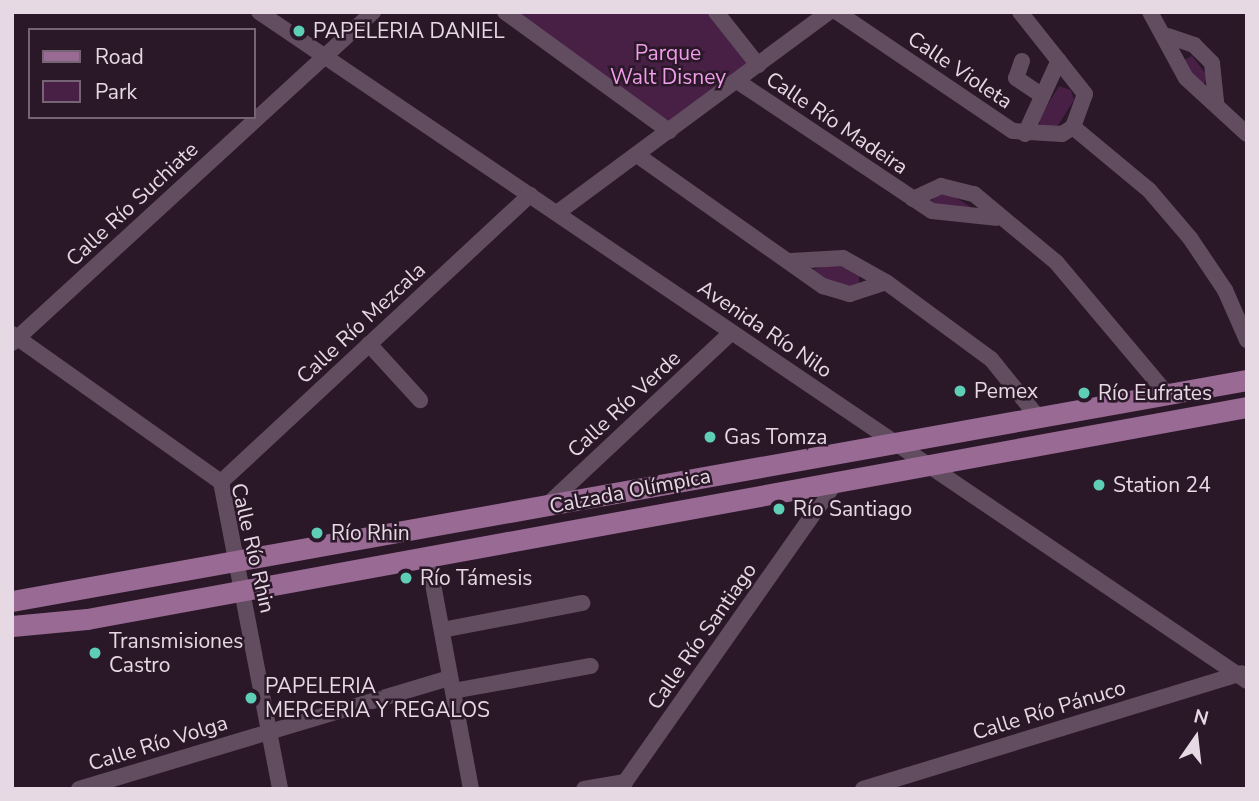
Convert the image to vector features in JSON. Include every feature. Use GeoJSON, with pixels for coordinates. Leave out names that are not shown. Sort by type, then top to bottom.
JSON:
{"type":"FeatureCollection","features":[{"type":"Feature","properties":{"kind":"main road","name":"Calzada Olímpica"},"geometry":{"type":"LineString","coordinates":[[12,601],[237,564],[1037,415],[1247,380]]}},
{"type":"Feature","properties":{"kind":"main road","name":"Calzada Olímpica"},"geometry":{"type":"LineString","coordinates":[[12,626],[242,591],[923,464],[1247,407]]}},
{"type":"Feature","properties":{"kind":"street","name":"Avenida Río Nilo"},"geometry":{"type":"LineString","coordinates":[[260,12],[923,464],[1244,676]]}},
{"type":"Feature","properties":{"kind":"street","name":"Calle Río Suchiate"},"geometry":{"type":"LineString","coordinates":[[256,118],[373,12]]}},
{"type":"Feature","properties":{"kind":"street"},"geometry":{"type":"LineString","coordinates":[[505,12],[670,131]]}},
{"type":"Feature","properties":{"kind":"street","name":"Calle Río Madeira"},"geometry":{"type":"LineString","coordinates":[[716,12],[758,65]]}},
{"type":"Feature","properties":{"kind":"street"},"geometry":{"type":"LineString","coordinates":[[556,213],[829,12]]}},
{"type":"Feature","properties":{"kind":"street","name":"Calle Violeta"},"geometry":{"type":"LineString","coordinates":[[837,12],[1025,134]]}},
{"type":"Feature","properties":{"kind":"street"},"geometry":{"type":"LineString","coordinates":[[1020,12],[1059,60],[1085,94],[1073,127],[1055,136],[1025,134],[1059,60]]}},
{"type":"Feature","properties":{"kind":"street"},"geometry":{"type":"LineString","coordinates":[[1150,12],[1168,36],[1186,78],[1216,102],[1247,134]]}},
{"type":"Feature","properties":{"kind":"street"},"geometry":{"type":"LineString","coordinates":[[1168,36],[1194,45],[1212,62],[1216,102]]}},
{"type":"Feature","properties":{"kind":"street"},"geometry":{"type":"LineString","coordinates":[[1022,61],[1017,78],[1043,96]]}},
{"type":"Feature","properties":{"kind":"street","name":"Calle Río Madeira"},"geometry":{"type":"LineString","coordinates":[[737,81],[913,199],[950,218],[996,218]]}},
{"type":"Feature","properties":{"kind":"street","name":"Calle Río Suchiate"},"geometry":{"type":"LineString","coordinates":[[14,338],[255,119]]}},
{"type":"Feature","properties":{"kind":"street"},"geometry":{"type":"LineString","coordinates":[[1073,127],[1149,190],[1191,238],[1225,290],[1247,340]]}},
{"type":"Feature","properties":{"kind":"street"},"geometry":{"type":"LineString","coordinates":[[637,155],[842,294],[886,282]]}},
{"type":"Feature","properties":{"kind":"street","name":"Calle Río Madeira"},"geometry":{"type":"LineString","coordinates":[[913,199],[950,186],[974,194],[996,218],[1056,262],[1167,394]]}},
{"type":"Feature","properties":{"kind":"street","name":"Calle Río Mezcala"},"geometry":{"type":"LineString","coordinates":[[221,482],[530,195]]}},
{"type":"Feature","properties":{"kind":"street"},"geometry":{"type":"LineString","coordinates":[[791,261],[843,258],[886,282],[983,352],[1037,415]]}},
{"type":"Feature","properties":{"kind":"street","name":"Calle Río Verde"},"geometry":{"type":"LineString","coordinates":[[545,507],[732,332]]}},
{"type":"Feature","properties":{"kind":"street","name":"Calle Río Rhin"},"geometry":{"type":"LineString","coordinates":[[14,338],[221,482],[280,789]]}},
{"type":"Feature","properties":{"kind":"street"},"geometry":{"type":"LineString","coordinates":[[369,344],[420,400]]}},
{"type":"Feature","properties":{"kind":"street","name":"Calle Río Santiago"},"geometry":{"type":"LineString","coordinates":[[584,789],[626,785],[837,480]]}},
{"type":"Feature","properties":{"kind":"street"},"geometry":{"type":"LineString","coordinates":[[428,557],[471,789]]}},
{"type":"Feature","properties":{"kind":"street"},"geometry":{"type":"LineString","coordinates":[[442,630],[582,603]]}},
{"type":"Feature","properties":{"kind":"street","name":"Calle Río Volga"},"geometry":{"type":"LineString","coordinates":[[79,789],[269,732],[452,684],[591,666]]}},
{"type":"Feature","properties":{"kind":"street","name":"Calle Río Pánuco"},"geometry":{"type":"LineString","coordinates":[[863,789],[1244,676]]}},
{"type":"Feature","properties":{"kind":"green space","name":"Parque Walt Disney"},"geometry":{"type":"Polygon","coordinates":[[[505,12],[716,12],[758,65],[669,131],[505,12]]]}},
{"type":"Feature","properties":{"kind":"green space"},"geometry":{"type":"Polygon","coordinates":[[[1192,56],[1209,78],[1201,87],[1182,61],[1192,56]]]}},
{"type":"Feature","properties":{"kind":"green space"},"geometry":{"type":"Polygon","coordinates":[[[1059,86],[1071,90],[1074,100],[1057,127],[1041,126],[1039,119],[1059,86]]]}},
{"type":"Feature","properties":{"kind":"green space"},"geometry":{"type":"Polygon","coordinates":[[[936,193],[948,193],[979,212],[931,203],[936,193]]]}},
{"type":"Feature","properties":{"kind":"green space"},"geometry":{"type":"Polygon","coordinates":[[[838,264],[859,275],[859,284],[841,292],[809,270],[838,264]]]}},
{"type":"Feature","properties":{"kind":"place","name":"PAPELERIA DANIEL"},"geometry":{"type":"Point","coordinates":[299,31]}},
{"type":"Feature","properties":{"kind":"place","name":"Pemex"},"geometry":{"type":"Point","coordinates":[960,391]}},
{"type":"Feature","properties":{"kind":"place","name":"Río Eufrates"},"geometry":{"type":"Point","coordinates":[1084,393]}},
{"type":"Feature","properties":{"kind":"place","name":"Gas Tomza"},"geometry":{"type":"Point","coordinates":[710,437]}},
{"type":"Feature","properties":{"kind":"place","name":"Station 24"},"geometry":{"type":"Point","coordinates":[1099,485]}},
{"type":"Feature","properties":{"kind":"place","name":"Río Santiago"},"geometry":{"type":"Point","coordinates":[779,509]}},
{"type":"Feature","properties":{"kind":"place","name":"Río Rhin"},"geometry":{"type":"Point","coordinates":[317,533]}},
{"type":"Feature","properties":{"kind":"place","name":"Río Támesis"},"geometry":{"type":"Point","coordinates":[406,578]}},
{"type":"Feature","properties":{"kind":"place","name":"Transmisiones Castro"},"geometry":{"type":"Point","coordinates":[95,653]}},
{"type":"Feature","properties":{"kind":"place","name":"PAPELERIA MERCERIA Y REGALOS"},"geometry":{"type":"Point","coordinates":[251,698]}}]}
